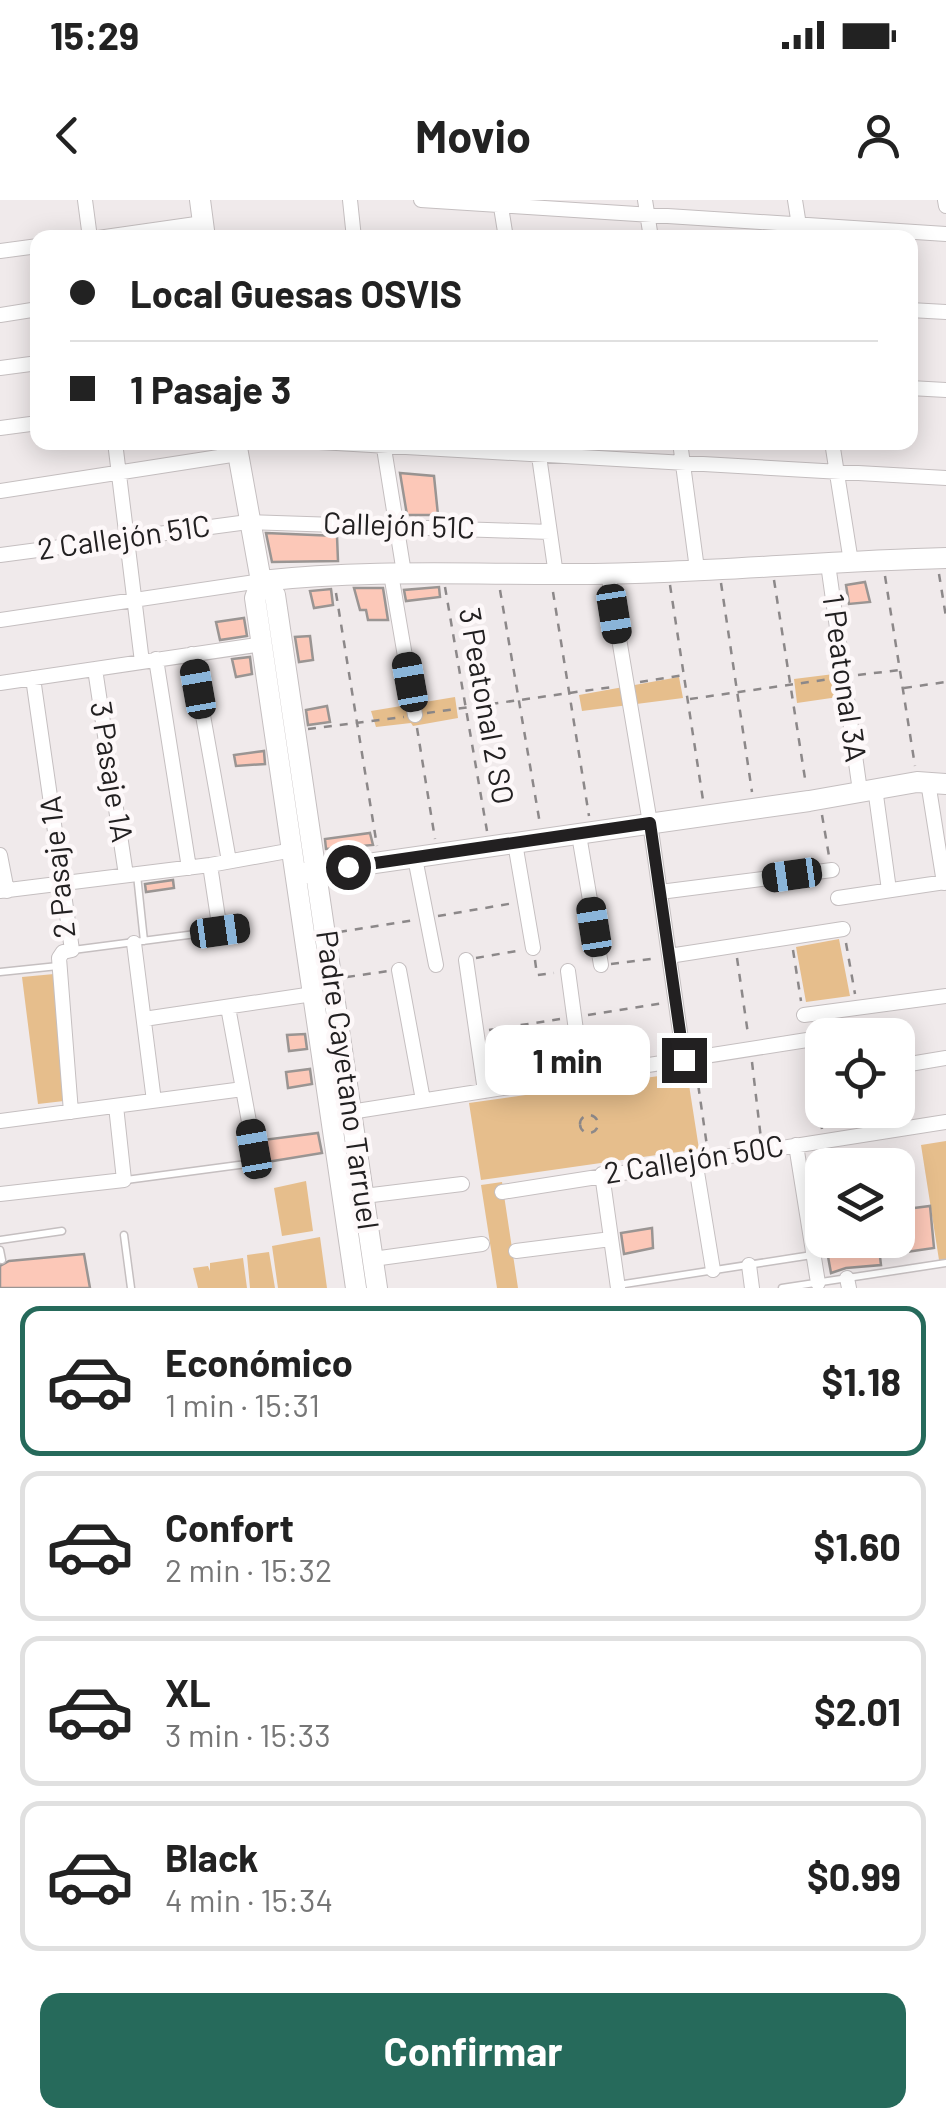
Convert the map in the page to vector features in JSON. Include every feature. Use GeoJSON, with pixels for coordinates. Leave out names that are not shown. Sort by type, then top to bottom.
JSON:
{"type":"FeatureCollection","features":[{"type":"Feature","properties":{"kind":"street"},"geometry":{"type":"LineString","coordinates":[[86,200],[89,230]]}},
{"type":"Feature","properties":{"kind":"street"},"geometry":{"type":"LineString","coordinates":[[200,200],[204,230]]}},
{"type":"Feature","properties":{"kind":"street"},"geometry":{"type":"LineString","coordinates":[[350,200],[353,230]]}},
{"type":"Feature","properties":{"kind":"street"},"geometry":{"type":"LineString","coordinates":[[421,200],[646,207],[794,230]]}},
{"type":"Feature","properties":{"kind":"street"},"geometry":{"type":"LineString","coordinates":[[795,200],[800,230]]}},
{"type":"Feature","properties":{"kind":"street"},"geometry":{"type":"LineString","coordinates":[[501,203],[505,230]]}},
{"type":"Feature","properties":{"kind":"street"},"geometry":{"type":"LineString","coordinates":[[918,233],[946,234]]}},
{"type":"Feature","properties":{"kind":"street"},"geometry":{"type":"LineString","coordinates":[[0,251],[30,247]]}},
{"type":"Feature","properties":{"kind":"street"},"geometry":{"type":"LineString","coordinates":[[918,310],[946,312]]}},
{"type":"Feature","properties":{"kind":"street"},"geometry":{"type":"LineString","coordinates":[[0,315],[30,311]]}},
{"type":"Feature","properties":{"kind":"street"},"geometry":{"type":"LineString","coordinates":[[0,368],[30,364]]}},
{"type":"Feature","properties":{"kind":"street"},"geometry":{"type":"LineString","coordinates":[[918,388],[946,390]]}},
{"type":"Feature","properties":{"kind":"street"},"geometry":{"type":"LineString","coordinates":[[0,428],[30,423]]}},
{"type":"Feature","properties":{"kind":"street"},"geometry":{"type":"LineString","coordinates":[[116,450],[134,600],[189,868]]}},
{"type":"Feature","properties":{"kind":"street"},"geometry":{"type":"LineString","coordinates":[[0,491],[227,450]]}},
{"type":"Feature","properties":{"kind":"street","name":"Padre Cayetano Tarruel"},"geometry":{"type":"LineString","coordinates":[[237,450],[261,581],[255,598],[293,850],[306,873],[341,1113],[356,1288]]}},
{"type":"Feature","properties":{"kind":"street"},"geometry":{"type":"LineString","coordinates":[[385,450],[415,715]]}},
{"type":"Feature","properties":{"kind":"street"},"geometry":{"type":"LineString","coordinates":[[538,450],[553,574]]}},
{"type":"Feature","properties":{"kind":"street"},"geometry":{"type":"LineString","coordinates":[[548,450],[682,464],[946,478]]}},
{"type":"Feature","properties":{"kind":"street"},"geometry":{"type":"LineString","coordinates":[[681,450],[697,569]]}},
{"type":"Feature","properties":{"kind":"street"},"geometry":{"type":"LineString","coordinates":[[833,450],[851,562]]}},
{"type":"Feature","properties":{"kind":"street","name":"Callejón 51C"},"geometry":{"type":"LineString","coordinates":[[248,522],[550,532]]}},
{"type":"Feature","properties":{"kind":"street","name":"2 Callejón 51C"},"geometry":{"type":"LineString","coordinates":[[0,555],[248,522]]}},
{"type":"Feature","properties":{"kind":"street"},"geometry":{"type":"LineString","coordinates":[[0,620],[261,581],[333,575],[608,573],[941,558]]}},
{"type":"Feature","properties":{"kind":"street","name":"1 Peatonal 3A"},"geometry":{"type":"LineString","coordinates":[[828,564],[844,677],[889,890]]}},
{"type":"Feature","properties":{"kind":"street"},"geometry":{"type":"LineString","coordinates":[[608,573],[689,1059]]}},
{"type":"Feature","properties":{"kind":"street","name":"Padre Cayetano Tarruel"},"geometry":{"type":"LineString","coordinates":[[261,581],[275,595],[297,731],[314,994],[364,1196],[378,1288]]}},
{"type":"Feature","properties":{"kind":"street"},"geometry":{"type":"LineString","coordinates":[[0,683],[263,644]]}},
{"type":"Feature","properties":{"kind":"street"},"geometry":{"type":"LineString","coordinates":[[192,654],[229,862]]}},
{"type":"Feature","properties":{"kind":"street","name":"3 Pasaje 1A"},"geometry":{"type":"LineString","coordinates":[[96,669],[132,875]]}},
{"type":"Feature","properties":{"kind":"street","name":"2 Pasaje 1A"},"geometry":{"type":"LineString","coordinates":[[32,678],[72,950],[60,954],[70,1112]]}},
{"type":"Feature","properties":{"kind":"street"},"geometry":{"type":"LineString","coordinates":[[306,873],[931,783],[945,882],[838,898]]}},
{"type":"Feature","properties":{"kind":"street"},"geometry":{"type":"LineString","coordinates":[[585,834],[601,966]]}},
{"type":"Feature","properties":{"kind":"street"},"geometry":{"type":"LineString","coordinates":[[516,843],[533,948]]}},
{"type":"Feature","properties":{"kind":"street"},"geometry":{"type":"LineString","coordinates":[[0,854],[3,891],[189,868],[293,850]]}},
{"type":"Feature","properties":{"kind":"street"},"geometry":{"type":"LineString","coordinates":[[415,858],[436,965]]}},
{"type":"Feature","properties":{"kind":"street"},"geometry":{"type":"LineString","coordinates":[[210,865],[220,931]]}},
{"type":"Feature","properties":{"kind":"street"},"geometry":{"type":"LineString","coordinates":[[660,892],[832,870]]}},
{"type":"Feature","properties":{"kind":"street"},"geometry":{"type":"LineString","coordinates":[[669,956],[844,928]]}},
{"type":"Feature","properties":{"kind":"street"},"geometry":{"type":"LineString","coordinates":[[139,942],[154,1101]]}},
{"type":"Feature","properties":{"kind":"street"},"geometry":{"type":"LineString","coordinates":[[466,960],[486,1090]]}},
{"type":"Feature","properties":{"kind":"street"},"geometry":{"type":"LineString","coordinates":[[399,970],[423,1100]]}},
{"type":"Feature","properties":{"kind":"street"},"geometry":{"type":"LineString","coordinates":[[568,971],[582,1076]]}},
{"type":"Feature","properties":{"kind":"street"},"geometry":{"type":"LineString","coordinates":[[144,1019],[314,994]]}},
{"type":"Feature","properties":{"kind":"street"},"geometry":{"type":"LineString","coordinates":[[804,1015],[946,996]]}},
{"type":"Feature","properties":{"kind":"street"},"geometry":{"type":"LineString","coordinates":[[228,1007],[254,1156]]}},
{"type":"Feature","properties":{"kind":"street"},"geometry":{"type":"LineString","coordinates":[[341,1113],[805,1040]]}},
{"type":"Feature","properties":{"kind":"street"},"geometry":{"type":"LineString","coordinates":[[915,1063],[946,1058]]}},
{"type":"Feature","properties":{"kind":"street"},"geometry":{"type":"LineString","coordinates":[[0,1121],[243,1089]]}},
{"type":"Feature","properties":{"kind":"street"},"geometry":{"type":"LineString","coordinates":[[0,1194],[124,1180],[116,1106]]}},
{"type":"Feature","properties":{"kind":"street","name":"2 Callejón 50C"},"geometry":{"type":"LineString","coordinates":[[502,1192],[946,1122]]}},
{"type":"Feature","properties":{"kind":"street"},"geometry":{"type":"LineString","coordinates":[[796,1145],[805,1203]]}},
{"type":"Feature","properties":{"kind":"street"},"geometry":{"type":"LineString","coordinates":[[702,1159],[713,1270]]}},
{"type":"Feature","properties":{"kind":"street"},"geometry":{"type":"LineString","coordinates":[[602,1174],[618,1286]]}},
{"type":"Feature","properties":{"kind":"street"},"geometry":{"type":"LineString","coordinates":[[364,1196],[462,1184]]}},
{"type":"Feature","properties":{"kind":"street"},"geometry":{"type":"LineString","coordinates":[[516,1251],[611,1238]]}},
{"type":"Feature","properties":{"kind":"street"},"geometry":{"type":"LineString","coordinates":[[373,1259],[482,1244]]}},
{"type":"Feature","properties":{"kind":"street"},"geometry":{"type":"LineString","coordinates":[[814,1258],[818,1282]]}},
{"type":"Feature","properties":{"kind":"street"},"geometry":{"type":"LineString","coordinates":[[749,1265],[752,1288]]}},
{"type":"Feature","properties":{"kind":"lane"},"geometry":{"type":"LineString","coordinates":[[132,875],[139,942]]}},
{"type":"Feature","properties":{"kind":"lane"},"geometry":{"type":"LineString","coordinates":[[72,950],[242,928]]}},
{"type":"Feature","properties":{"kind":"lane"},"geometry":{"type":"LineString","coordinates":[[0,972],[60,966]]}},
{"type":"Feature","properties":{"kind":"lane"},"geometry":{"type":"LineString","coordinates":[[124,1180],[254,1156]]}},
{"type":"Feature","properties":{"kind":"lane"},"geometry":{"type":"LineString","coordinates":[[0,1240],[62,1231]]}},
{"type":"Feature","properties":{"kind":"lane"},"geometry":{"type":"LineString","coordinates":[[124,1235],[131,1288]]}},
{"type":"Feature","properties":{"kind":"lane"},"geometry":{"type":"LineString","coordinates":[[0,1250],[2,1260]]}},
{"type":"Feature","properties":{"kind":"lane"},"geometry":{"type":"LineString","coordinates":[[618,1286],[805,1256]]}},
{"type":"Feature","properties":{"kind":"lane"},"geometry":{"type":"LineString","coordinates":[[782,1288],[818,1282],[848,1283],[946,1263]]}},
{"type":"Feature","properties":{"kind":"path"},"geometry":{"type":"LineString","coordinates":[[941,558],[946,617]]}},
{"type":"Feature","properties":{"kind":"path"},"geometry":{"type":"LineString","coordinates":[[882,559],[902,688],[931,783]]}},
{"type":"Feature","properties":{"kind":"path"},"geometry":{"type":"LineString","coordinates":[[772,567],[808,801]]}},
{"type":"Feature","properties":{"kind":"path"},"geometry":{"type":"LineString","coordinates":[[719,569],[755,809]]}},
{"type":"Feature","properties":{"kind":"path"},"geometry":{"type":"LineString","coordinates":[[668,570],[705,816]]}},
{"type":"Feature","properties":{"kind":"path","name":"3 Peatonal 2 SO"},"geometry":{"type":"LineString","coordinates":[[442,573],[490,847]]}},
{"type":"Feature","properties":{"kind":"path"},"geometry":{"type":"LineString","coordinates":[[497,573],[542,840]]}},
{"type":"Feature","properties":{"kind":"path"},"geometry":{"type":"LineString","coordinates":[[553,574],[585,834]]}},
{"type":"Feature","properties":{"kind":"path"},"geometry":{"type":"LineString","coordinates":[[333,575],[380,862]]}},
{"type":"Feature","properties":{"kind":"path"},"geometry":{"type":"LineString","coordinates":[[688,699],[900,670]]}},
{"type":"Feature","properties":{"kind":"path"},"geometry":{"type":"LineString","coordinates":[[297,731],[684,675]]}},
{"type":"Feature","properties":{"kind":"path"},"geometry":{"type":"LineString","coordinates":[[902,688],[946,682]]}},
{"type":"Feature","properties":{"kind":"path"},"geometry":{"type":"LineString","coordinates":[[415,715],[438,856]]}},
{"type":"Feature","properties":{"kind":"path"},"geometry":{"type":"LineString","coordinates":[[466,960],[533,948]]}},
{"type":"Feature","properties":{"kind":"path"},"geometry":{"type":"LineString","coordinates":[[689,1059],[702,1159]]}},
{"type":"Feature","properties":{"kind":"shaded area"},"geometry":{"type":"Polygon","coordinates":[[[842,673],[845,696],[797,703],[794,679],[842,673]]]}},
{"type":"Feature","properties":{"kind":"shaded area"},"geometry":{"type":"Polygon","coordinates":[[[679,677],[683,698],[582,711],[579,695],[679,677]]]}},
{"type":"Feature","properties":{"kind":"shaded area"},"geometry":{"type":"Polygon","coordinates":[[[455,697],[458,718],[413,726],[411,723],[376,727],[371,711],[455,697]]]}},
{"type":"Feature","properties":{"kind":"shaded area"},"geometry":{"type":"Polygon","coordinates":[[[839,939],[850,996],[806,1002],[796,947],[839,939]]]}},
{"type":"Feature","properties":{"kind":"shaded area"},"geometry":{"type":"Polygon","coordinates":[[[54,974],[64,1101],[38,1104],[22,977],[54,974]]]}},
{"type":"Feature","properties":{"kind":"shaded area"},"geometry":{"type":"Polygon","coordinates":[[[687,1072],[699,1149],[481,1180],[469,1103],[687,1072]]]}},
{"type":"Feature","properties":{"kind":"shaded area"},"geometry":{"type":"Polygon","coordinates":[[[946,1141],[946,1260],[939,1260],[921,1145],[946,1141]]]}},
{"type":"Feature","properties":{"kind":"shaded area"},"geometry":{"type":"Polygon","coordinates":[[[306,1181],[313,1231],[282,1236],[274,1188],[306,1181]]]}},
{"type":"Feature","properties":{"kind":"shaded area"},"geometry":{"type":"Polygon","coordinates":[[[502,1182],[518,1288],[497,1288],[481,1185],[502,1182]]]}},
{"type":"Feature","properties":{"kind":"shaded area"},"geometry":{"type":"Polygon","coordinates":[[[320,1237],[327,1288],[278,1288],[272,1246],[320,1237]]]}},
{"type":"Feature","properties":{"kind":"shaded area"},"geometry":{"type":"Polygon","coordinates":[[[269,1252],[275,1288],[250,1288],[247,1255],[269,1252]]]}},
{"type":"Feature","properties":{"kind":"shaded area"},"geometry":{"type":"Polygon","coordinates":[[[243,1258],[247,1288],[198,1288],[193,1268],[208,1266],[210,1271],[210,1263],[243,1258]]]}},
{"type":"Feature","properties":{"kind":"building"},"geometry":{"type":"Polygon","coordinates":[[[400,473],[434,476],[438,515],[407,515],[400,473]]]}},
{"type":"Feature","properties":{"kind":"building"},"geometry":{"type":"Polygon","coordinates":[[[266,533],[337,536],[338,561],[272,562],[266,533]]]}},
{"type":"Feature","properties":{"kind":"building"},"geometry":{"type":"Polygon","coordinates":[[[865,582],[870,602],[849,604],[846,585],[865,582]]]}},
{"type":"Feature","properties":{"kind":"building"},"geometry":{"type":"Polygon","coordinates":[[[439,587],[440,597],[406,601],[404,590],[439,587]]]}},
{"type":"Feature","properties":{"kind":"building"},"geometry":{"type":"Polygon","coordinates":[[[354,588],[383,588],[388,620],[368,620],[366,610],[360,610],[354,588]]]}},
{"type":"Feature","properties":{"kind":"building"},"geometry":{"type":"Polygon","coordinates":[[[331,589],[333,605],[314,608],[310,591],[331,589]]]}},
{"type":"Feature","properties":{"kind":"building"},"geometry":{"type":"Polygon","coordinates":[[[244,618],[247,636],[220,640],[216,622],[244,618]]]}},
{"type":"Feature","properties":{"kind":"building"},"geometry":{"type":"Polygon","coordinates":[[[310,636],[313,660],[299,662],[295,637],[310,636]]]}},
{"type":"Feature","properties":{"kind":"building"},"geometry":{"type":"Polygon","coordinates":[[[250,657],[252,674],[236,677],[232,659],[250,657]]]}},
{"type":"Feature","properties":{"kind":"building"},"geometry":{"type":"Polygon","coordinates":[[[327,706],[330,722],[308,725],[306,710],[327,706]]]}},
{"type":"Feature","properties":{"kind":"building"},"geometry":{"type":"Polygon","coordinates":[[[264,751],[265,764],[236,766],[234,755],[264,751]]]}},
{"type":"Feature","properties":{"kind":"building"},"geometry":{"type":"Polygon","coordinates":[[[370,833],[373,845],[326,849],[325,839],[370,833]]]}},
{"type":"Feature","properties":{"kind":"building"},"geometry":{"type":"Polygon","coordinates":[[[173,880],[174,888],[146,892],[145,884],[173,880]]]}},
{"type":"Feature","properties":{"kind":"building"},"geometry":{"type":"Polygon","coordinates":[[[305,1034],[307,1049],[289,1051],[287,1035],[305,1034]]]}},
{"type":"Feature","properties":{"kind":"building"},"geometry":{"type":"Polygon","coordinates":[[[310,1069],[312,1084],[288,1088],[286,1072],[310,1069]]]}},
{"type":"Feature","properties":{"kind":"building"},"geometry":{"type":"Polygon","coordinates":[[[318,1133],[322,1153],[261,1163],[263,1140],[318,1133]]]}},
{"type":"Feature","properties":{"kind":"building"},"geometry":{"type":"Polygon","coordinates":[[[930,1206],[934,1248],[915,1251],[915,1208],[930,1206]]]}},
{"type":"Feature","properties":{"kind":"building"},"geometry":{"type":"Polygon","coordinates":[[[652,1228],[653,1248],[624,1254],[621,1233],[652,1228]]]}},
{"type":"Feature","properties":{"kind":"building"},"geometry":{"type":"Polygon","coordinates":[[[84,1254],[90,1288],[0,1288],[0,1266],[9,1261],[84,1254]]]}},
{"type":"Feature","properties":{"kind":"building"},"geometry":{"type":"Polygon","coordinates":[[[828,1258],[880,1258],[881,1265],[831,1273],[828,1258]]]}},
{"type":"Feature","properties":{"kind":"route"},"geometry":{"type":"LineString","coordinates":[[348,867],[650,823],[684,1060]]}}]}
